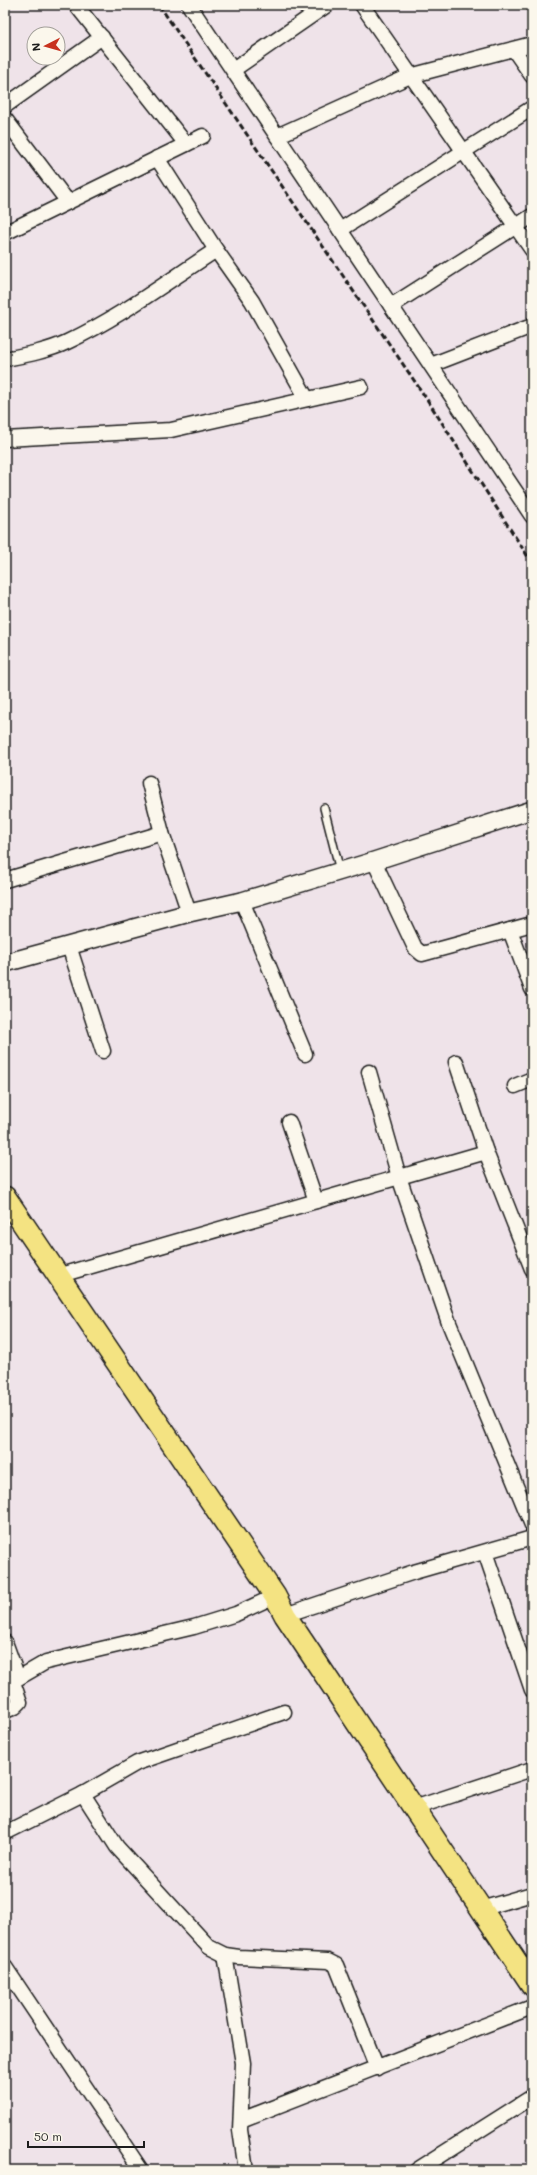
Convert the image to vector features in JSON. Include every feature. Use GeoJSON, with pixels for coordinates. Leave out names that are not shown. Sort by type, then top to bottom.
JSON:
{"type":"FeatureCollection","features":[{"type":"Feature","properties":{"kind":"main road"},"geometry":{"type":"LineString","coordinates":[[5,1197],[274,1596],[285,1615],[481,1909],[529,1974]]}},
{"type":"Feature","properties":{"kind":"street"},"geometry":{"type":"LineString","coordinates":[[76,5],[186,144]]}},
{"type":"Feature","properties":{"kind":"street"},"geometry":{"type":"LineString","coordinates":[[190,5],[532,516]]}},
{"type":"Feature","properties":{"kind":"street"},"geometry":{"type":"LineString","coordinates":[[233,70],[327,5]]}},
{"type":"Feature","properties":{"kind":"street"},"geometry":{"type":"LineString","coordinates":[[362,5],[532,250]]}},
{"type":"Feature","properties":{"kind":"street"},"geometry":{"type":"LineString","coordinates":[[5,106],[102,37]]}},
{"type":"Feature","properties":{"kind":"street"},"geometry":{"type":"LineString","coordinates":[[277,136],[410,76],[514,50],[532,44]]}},
{"type":"Feature","properties":{"kind":"street"},"geometry":{"type":"LineString","coordinates":[[514,50],[532,76]]}},
{"type":"Feature","properties":{"kind":"street"},"geometry":{"type":"LineString","coordinates":[[340,230],[462,151],[532,108]]}},
{"type":"Feature","properties":{"kind":"street"},"geometry":{"type":"LineString","coordinates":[[5,119],[68,202]]}},
{"type":"Feature","properties":{"kind":"street"},"geometry":{"type":"LineString","coordinates":[[5,233],[202,136]]}},
{"type":"Feature","properties":{"kind":"street"},"geometry":{"type":"LineString","coordinates":[[157,158],[216,250],[252,301],[307,399]]}},
{"type":"Feature","properties":{"kind":"street"},"geometry":{"type":"LineString","coordinates":[[391,306],[516,228],[532,216]]}},
{"type":"Feature","properties":{"kind":"street"},"geometry":{"type":"LineString","coordinates":[[5,359],[42,351],[67,342],[108,319],[216,250]]}},
{"type":"Feature","properties":{"kind":"street"},"geometry":{"type":"LineString","coordinates":[[431,365],[532,326]]}},
{"type":"Feature","properties":{"kind":"street"},"geometry":{"type":"LineString","coordinates":[[5,439],[171,430],[361,387]]}},
{"type":"Feature","properties":{"kind":"street"},"geometry":{"type":"LineString","coordinates":[[148,783],[162,833],[190,913]]}},
{"type":"Feature","properties":{"kind":"street"},"geometry":{"type":"LineString","coordinates":[[5,963],[190,913],[242,901],[374,861],[532,810]]}},
{"type":"Feature","properties":{"kind":"street"},"geometry":{"type":"LineString","coordinates":[[5,880],[162,833]]}},
{"type":"Feature","properties":{"kind":"street"},"geometry":{"type":"LineString","coordinates":[[374,861],[414,948],[422,954],[532,924]]}},
{"type":"Feature","properties":{"kind":"street"},"geometry":{"type":"LineString","coordinates":[[242,901],[305,1054]]}},
{"type":"Feature","properties":{"kind":"street"},"geometry":{"type":"LineString","coordinates":[[510,930],[532,989]]}},
{"type":"Feature","properties":{"kind":"street"},"geometry":{"type":"LineString","coordinates":[[69,946],[103,1051]]}},
{"type":"Feature","properties":{"kind":"street"},"geometry":{"type":"LineString","coordinates":[[456,1062],[486,1152],[532,1269]]}},
{"type":"Feature","properties":{"kind":"street"},"geometry":{"type":"LineString","coordinates":[[369,1072],[399,1177],[449,1323],[532,1526]]}},
{"type":"Feature","properties":{"kind":"street"},"geometry":{"type":"LineString","coordinates":[[515,1086],[532,1080]]}},
{"type":"Feature","properties":{"kind":"street"},"geometry":{"type":"LineString","coordinates":[[289,1122],[316,1201]]}},
{"type":"Feature","properties":{"kind":"street"},"geometry":{"type":"LineString","coordinates":[[57,1276],[486,1152]]}},
{"type":"Feature","properties":{"kind":"street"},"geometry":{"type":"LineString","coordinates":[[285,1615],[414,1572],[532,1538]]}},
{"type":"Feature","properties":{"kind":"street"},"geometry":{"type":"LineString","coordinates":[[485,1552],[532,1690]]}},
{"type":"Feature","properties":{"kind":"street"},"geometry":{"type":"LineString","coordinates":[[5,1711],[18,1705],[20,1702],[14,1685],[18,1678],[46,1662],[208,1623],[236,1614],[274,1596]]}},
{"type":"Feature","properties":{"kind":"street"},"geometry":{"type":"LineString","coordinates":[[5,1642],[18,1678]]}},
{"type":"Feature","properties":{"kind":"street"},"geometry":{"type":"LineString","coordinates":[[5,1834],[83,1794],[137,1763],[284,1712]]}},
{"type":"Feature","properties":{"kind":"street"},"geometry":{"type":"LineString","coordinates":[[414,1808],[532,1769]]}},
{"type":"Feature","properties":{"kind":"street"},"geometry":{"type":"LineString","coordinates":[[83,1794],[101,1825],[135,1868],[210,1947],[225,1955],[328,1961],[336,1965],[377,2068]]}},
{"type":"Feature","properties":{"kind":"street"},"geometry":{"type":"LineString","coordinates":[[481,1909],[532,1894]]}},
{"type":"Feature","properties":{"kind":"street"},"geometry":{"type":"LineString","coordinates":[[225,1955],[243,2063],[241,2120],[242,2150],[246,2170]]}},
{"type":"Feature","properties":{"kind":"street"},"geometry":{"type":"LineString","coordinates":[[5,1967],[142,2170]]}},
{"type":"Feature","properties":{"kind":"street"},"geometry":{"type":"LineString","coordinates":[[241,2120],[532,2007]]}},
{"type":"Feature","properties":{"kind":"street"},"geometry":{"type":"LineString","coordinates":[[416,2170],[532,2097]]}},
{"type":"Feature","properties":{"kind":"lane"},"geometry":{"type":"LineString","coordinates":[[324,808],[340,871]]}},
{"type":"Feature","properties":{"kind":"railway"},"geometry":{"type":"LineString","coordinates":[[159,5],[428,401],[532,563]]}}]}
